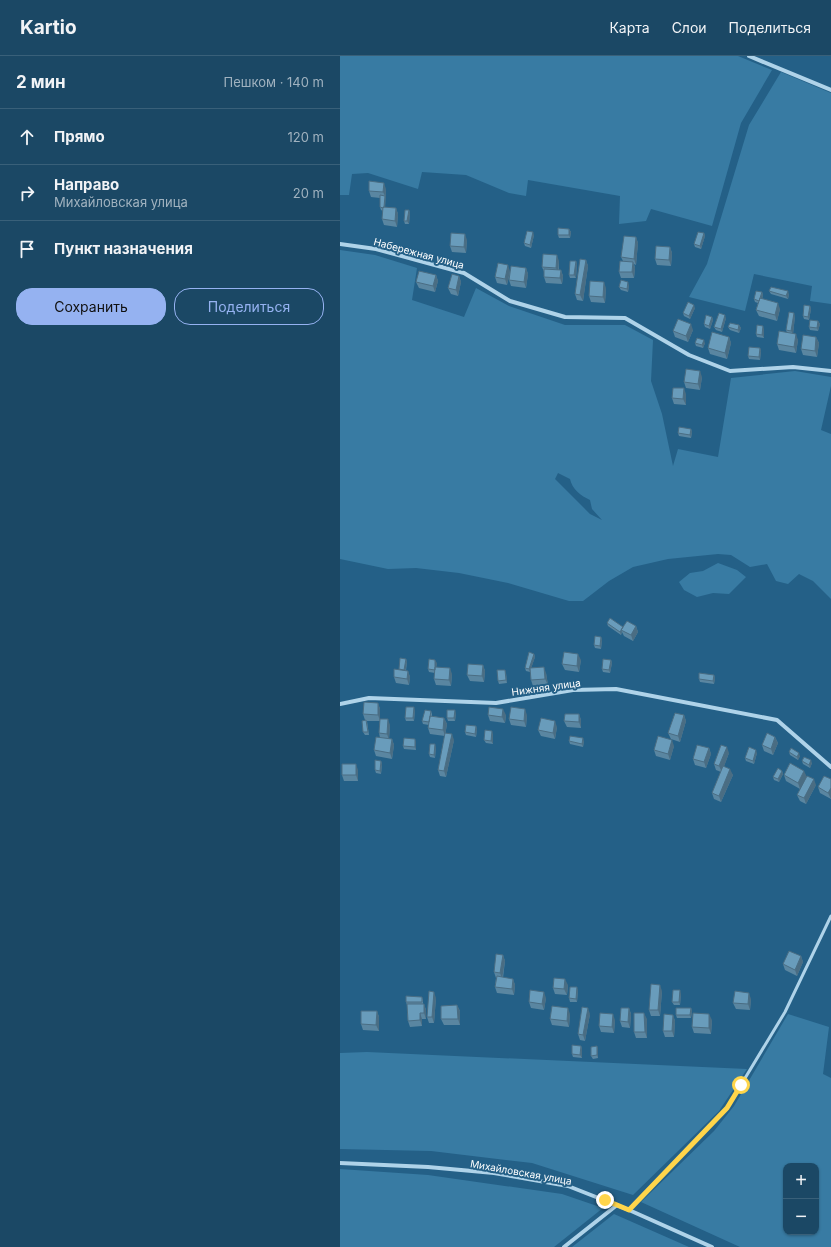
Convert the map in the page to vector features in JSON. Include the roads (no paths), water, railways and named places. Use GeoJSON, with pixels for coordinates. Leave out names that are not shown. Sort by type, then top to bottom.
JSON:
{"type":"FeatureCollection","features":[{"type":"Feature","properties":{"kind":"street"},"geometry":{"type":"LineString","coordinates":[[749,56],[831,90]]}},
{"type":"Feature","properties":{"kind":"street","name":"Набережная улица"},"geometry":{"type":"LineString","coordinates":[[340,244],[376,249],[464,273],[510,301],[565,317],[625,318],[689,355],[730,371],[793,367],[831,371]]}},
{"type":"Feature","properties":{"kind":"street","name":"Нижняя улица"},"geometry":{"type":"LineString","coordinates":[[340,704],[369,698],[496,703],[573,690],[616,689],[777,720],[831,767]]}},
{"type":"Feature","properties":{"kind":"street","name":"Михайловская улица"},"geometry":{"type":"LineString","coordinates":[[340,1163],[428,1167],[494,1173],[568,1186],[629,1210],[712,1247]]}},
{"type":"Feature","properties":{"kind":"street"},"geometry":{"type":"LineString","coordinates":[[564,1247],[617,1205]]}},
{"type":"Feature","properties":{"kind":"lane"},"geometry":{"type":"LineString","coordinates":[[629,1210],[727,1108],[785,1012],[831,916]]}}]}
